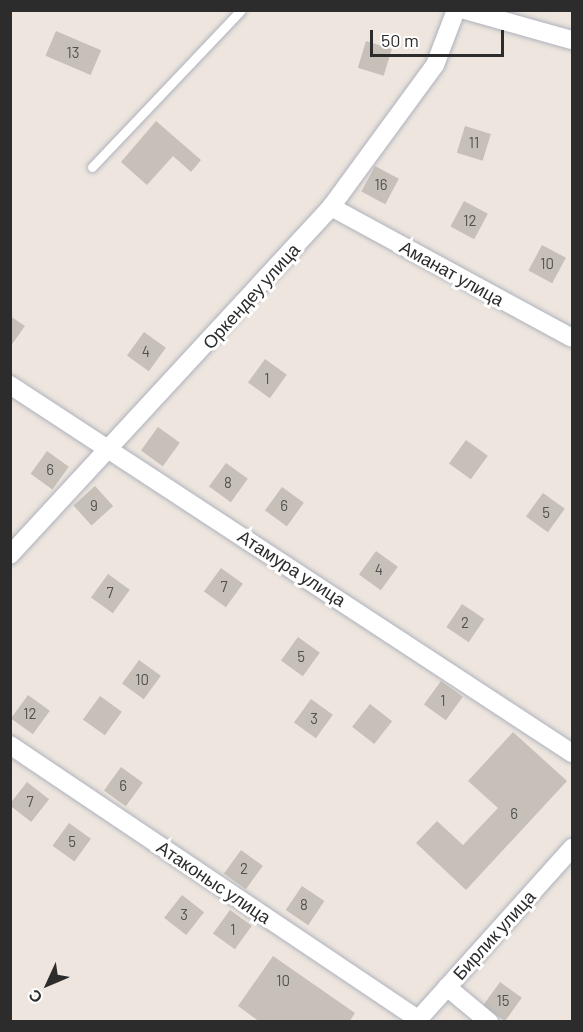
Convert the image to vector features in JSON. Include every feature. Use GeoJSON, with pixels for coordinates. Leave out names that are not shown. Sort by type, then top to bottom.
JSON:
{"type":"FeatureCollection","features":[{"type":"Feature","properties":{"kind":"street","name":"Оркендеу улица"},"geometry":{"type":"LineString","coordinates":[[10,555],[112,450],[331,207],[435,65],[456,10]]}},
{"type":"Feature","properties":{"kind":"street"},"geometry":{"type":"LineString","coordinates":[[465,10],[573,40]]}},
{"type":"Feature","properties":{"kind":"street","name":"Аманат улица"},"geometry":{"type":"LineString","coordinates":[[331,207],[573,338]]}},
{"type":"Feature","properties":{"kind":"street","name":"Атамура улица"},"geometry":{"type":"LineString","coordinates":[[10,385],[573,753]]}},
{"type":"Feature","properties":{"kind":"street","name":"Атаконыс улица"},"geometry":{"type":"LineString","coordinates":[[10,745],[417,1020]]}},
{"type":"Feature","properties":{"kind":"street","name":"Бирлик улица"},"geometry":{"type":"LineString","coordinates":[[417,1020],[573,848]]}},
{"type":"Feature","properties":{"kind":"street"},"geometry":{"type":"LineString","coordinates":[[447,987],[489,1022]]}},
{"type":"Feature","properties":{"kind":"lane"},"geometry":{"type":"LineString","coordinates":[[92,167],[241,10]]}},
{"type":"Feature","properties":{"kind":"building"},"geometry":{"type":"Polygon","coordinates":[[[56,31],[101,50],[91,75],[45,56],[56,31]]]}},
{"type":"Feature","properties":{"kind":"building"},"geometry":{"type":"Polygon","coordinates":[[[366,41],[392,49],[384,76],[358,68],[366,41]]]}},
{"type":"Feature","properties":{"kind":"building"},"geometry":{"type":"Polygon","coordinates":[[[156,121],[201,160],[191,172],[173,156],[147,185],[121,162],[156,121]]]}},
{"type":"Feature","properties":{"kind":"building"},"geometry":{"type":"Polygon","coordinates":[[[465,126],[491,134],[483,161],[457,153],[465,126]]]}},
{"type":"Feature","properties":{"kind":"building"},"geometry":{"type":"Polygon","coordinates":[[[375,166],[399,179],[385,204],[361,192],[375,166]]]}},
{"type":"Feature","properties":{"kind":"building"},"geometry":{"type":"Polygon","coordinates":[[[464,201],[488,214],[474,239],[450,227],[464,201]]]}},
{"type":"Feature","properties":{"kind":"building"},"geometry":{"type":"Polygon","coordinates":[[[542,245],[566,258],[552,283],[528,271],[542,245]]]}},
{"type":"Feature","properties":{"kind":"building"},"geometry":{"type":"Polygon","coordinates":[[[10,316],[25,326],[10,347],[10,316]]]}},
{"type":"Feature","properties":{"kind":"building"},"geometry":{"type":"Polygon","coordinates":[[[144,332],[166,348],[149,371],[127,355],[144,332]]]}},
{"type":"Feature","properties":{"kind":"building"},"geometry":{"type":"Polygon","coordinates":[[[265,359],[287,375],[270,398],[248,382],[265,359]]]}},
{"type":"Feature","properties":{"kind":"building"},"geometry":{"type":"Polygon","coordinates":[[[158,427],[180,443],[163,466],[141,450],[158,427]]]}},
{"type":"Feature","properties":{"kind":"building"},"geometry":{"type":"Polygon","coordinates":[[[466,440],[488,456],[471,479],[449,463],[466,440]]]}},
{"type":"Feature","properties":{"kind":"building"},"geometry":{"type":"Polygon","coordinates":[[[47,451],[69,467],[52,490],[31,474],[47,451]]]}},
{"type":"Feature","properties":{"kind":"building"},"geometry":{"type":"Polygon","coordinates":[[[226,463],[248,479],[231,502],[209,486],[226,463]]]}},
{"type":"Feature","properties":{"kind":"building"},"geometry":{"type":"Polygon","coordinates":[[[95,486],[113,506],[92,525],[73,505],[95,486]]]}},
{"type":"Feature","properties":{"kind":"building"},"geometry":{"type":"Polygon","coordinates":[[[282,487],[304,503],[287,526],[265,510],[282,487]]]}},
{"type":"Feature","properties":{"kind":"building"},"geometry":{"type":"Polygon","coordinates":[[[543,493],[565,509],[548,532],[526,516],[543,493]]]}},
{"type":"Feature","properties":{"kind":"building"},"geometry":{"type":"Polygon","coordinates":[[[376,551],[398,567],[381,590],[359,574],[376,551]]]}},
{"type":"Feature","properties":{"kind":"building"},"geometry":{"type":"Polygon","coordinates":[[[221,568],[243,584],[226,607],[204,591],[221,568]]]}},
{"type":"Feature","properties":{"kind":"building"},"geometry":{"type":"Polygon","coordinates":[[[108,574],[130,590],[113,613],[91,597],[108,574]]]}},
{"type":"Feature","properties":{"kind":"building"},"geometry":{"type":"Polygon","coordinates":[[[462,604],[484,619],[469,642],[446,627],[462,604]]]}},
{"type":"Feature","properties":{"kind":"building"},"geometry":{"type":"Polygon","coordinates":[[[298,637],[320,653],[303,676],[281,660],[298,637]]]}},
{"type":"Feature","properties":{"kind":"building"},"geometry":{"type":"Polygon","coordinates":[[[139,660],[161,676],[144,699],[122,683],[139,660]]]}},
{"type":"Feature","properties":{"kind":"building"},"geometry":{"type":"Polygon","coordinates":[[[441,681],[463,697],[446,720],[424,704],[441,681]]]}},
{"type":"Feature","properties":{"kind":"building"},"geometry":{"type":"Polygon","coordinates":[[[28,695],[50,711],[33,734],[11,718],[28,695]]]}},
{"type":"Feature","properties":{"kind":"building"},"geometry":{"type":"Polygon","coordinates":[[[100,696],[122,712],[105,735],[83,719],[100,696]]]}},
{"type":"Feature","properties":{"kind":"building"},"geometry":{"type":"Polygon","coordinates":[[[311,699],[333,715],[316,738],[294,722],[311,699]]]}},
{"type":"Feature","properties":{"kind":"building"},"geometry":{"type":"Polygon","coordinates":[[[370,704],[392,721],[374,744],[352,727],[370,704]]]}},
{"type":"Feature","properties":{"kind":"building"},"geometry":{"type":"Polygon","coordinates":[[[513,732],[567,781],[466,890],[416,843],[437,821],[463,845],[498,808],[468,781],[513,732]]]}},
{"type":"Feature","properties":{"kind":"building"},"geometry":{"type":"Polygon","coordinates":[[[121,767],[143,783],[126,806],[104,790],[121,767]]]}},
{"type":"Feature","properties":{"kind":"building"},"geometry":{"type":"Polygon","coordinates":[[[27,782],[49,799],[31,822],[10,806],[27,782]]]}},
{"type":"Feature","properties":{"kind":"building"},"geometry":{"type":"Polygon","coordinates":[[[69,823],[91,839],[74,862],[53,846],[69,823]]]}},
{"type":"Feature","properties":{"kind":"building"},"geometry":{"type":"Polygon","coordinates":[[[241,850],[263,866],[246,889],[224,873],[241,850]]]}},
{"type":"Feature","properties":{"kind":"building"},"geometry":{"type":"Polygon","coordinates":[[[302,886],[324,901],[308,925],[286,910],[302,886]]]}},
{"type":"Feature","properties":{"kind":"building"},"geometry":{"type":"Polygon","coordinates":[[[182,895],[204,912],[186,935],[164,918],[182,895]]]}},
{"type":"Feature","properties":{"kind":"building"},"geometry":{"type":"Polygon","coordinates":[[[230,910],[252,926],[235,949],[213,933],[230,910]]]}},
{"type":"Feature","properties":{"kind":"building"},"geometry":{"type":"Polygon","coordinates":[[[273,956],[355,1013],[349,1022],[260,1022],[238,1006],[273,956]]]}},
{"type":"Feature","properties":{"kind":"building"},"geometry":{"type":"Polygon","coordinates":[[[500,982],[522,998],[505,1021],[483,1005],[500,982]]]}}]}
